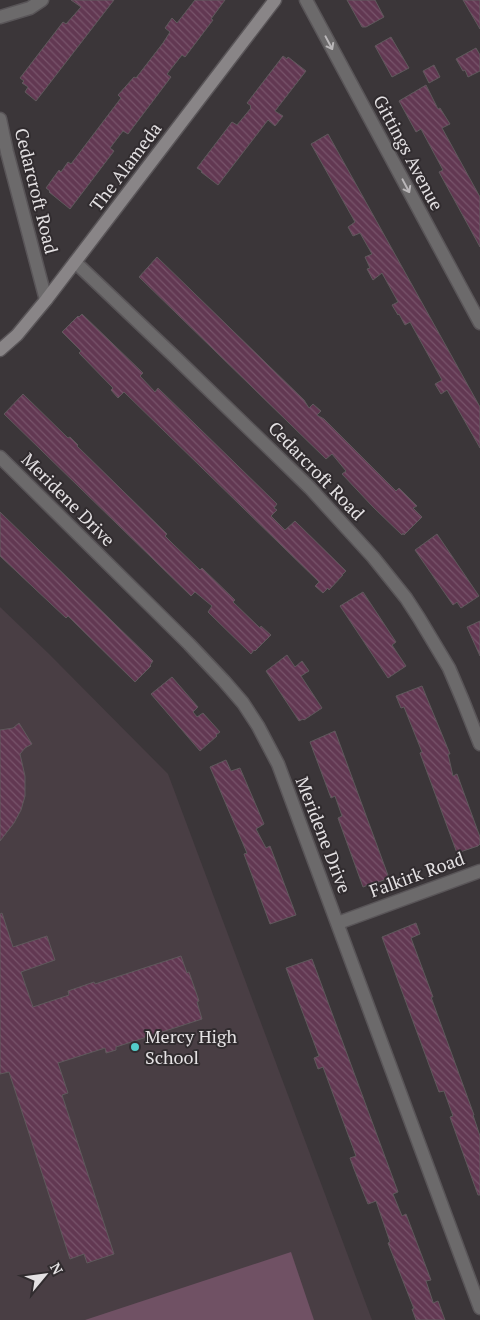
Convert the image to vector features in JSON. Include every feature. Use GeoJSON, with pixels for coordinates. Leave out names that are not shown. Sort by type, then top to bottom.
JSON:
{"type":"FeatureCollection","features":[{"type":"Feature","properties":{"kind":"street"},"geometry":{"type":"LineString","coordinates":[[0,16],[30,8],[42,0]]}},
{"type":"Feature","properties":{"kind":"street","name":"The Alameda"},"geometry":{"type":"LineString","coordinates":[[0,350],[17,335],[76,262],[275,0]]}},
{"type":"Feature","properties":{"kind":"street","name":"Gittings Avenue"},"geometry":{"type":"LineString","coordinates":[[306,0],[480,323]]}},
{"type":"Feature","properties":{"kind":"street","name":"Cedarcroft Road"},"geometry":{"type":"LineString","coordinates":[[0,119],[4,153],[46,300]]}},
{"type":"Feature","properties":{"kind":"street","name":"Cedarcroft Road"},"geometry":{"type":"LineString","coordinates":[[76,262],[310,488],[372,557],[406,598],[448,668],[480,744]]}},
{"type":"Feature","properties":{"kind":"street","name":"Meridene Drive"},"geometry":{"type":"LineString","coordinates":[[0,457],[189,644],[243,703],[258,726],[278,764],[480,1308]]}},
{"type":"Feature","properties":{"kind":"street","name":"Falkirk Road"},"geometry":{"type":"LineString","coordinates":[[338,923],[480,870]]}},
{"type":"Feature","properties":{"kind":"shaded area","name":"Mercy High School"},"geometry":{"type":"Polygon","coordinates":[[[0,607],[168,774],[372,1320],[0,1320],[0,607]]]}},
{"type":"Feature","properties":{"kind":"shaded area"},"geometry":{"type":"Polygon","coordinates":[[[291,1252],[314,1320],[85,1320],[291,1252]]]}},
{"type":"Feature","properties":{"kind":"building"},"geometry":{"type":"Polygon","coordinates":[[[71,0],[114,0],[36,101],[25,92],[28,87],[22,83],[24,81],[20,78],[63,22],[66,24],[81,7],[71,0]]]}},
{"type":"Feature","properties":{"kind":"building"},"geometry":{"type":"Polygon","coordinates":[[[195,0],[225,0],[211,19],[213,20],[185,57],[182,55],[167,74],[171,77],[128,134],[123,131],[110,148],[114,151],[70,209],[46,188],[59,170],[61,172],[68,162],[71,164],[121,98],[118,95],[134,77],[136,78],[163,43],[170,32],[165,28],[172,18],[177,23],[195,0]]]}},
{"type":"Feature","properties":{"kind":"building"},"geometry":{"type":"Polygon","coordinates":[[[347,0],[375,0],[384,17],[366,27],[362,27],[347,0]]]}},
{"type":"Feature","properties":{"kind":"building"},"geometry":{"type":"Polygon","coordinates":[[[463,0],[480,0],[480,29],[463,0]]]}},
{"type":"Feature","properties":{"kind":"building"},"geometry":{"type":"Polygon","coordinates":[[[391,37],[409,68],[392,77],[375,46],[391,37]]]}},
{"type":"Feature","properties":{"kind":"building"},"geometry":{"type":"Polygon","coordinates":[[[476,48],[480,55],[480,71],[468,77],[456,59],[476,48]]]}},
{"type":"Feature","properties":{"kind":"building"},"geometry":{"type":"Polygon","coordinates":[[[283,56],[287,59],[288,57],[306,71],[275,111],[283,116],[275,126],[268,120],[218,185],[197,168],[232,122],[237,125],[251,108],[247,103],[283,56]]]}},
{"type":"Feature","properties":{"kind":"building"},"geometry":{"type":"Polygon","coordinates":[[[434,65],[440,77],[429,83],[423,71],[434,65]]]}},
{"type":"Feature","properties":{"kind":"building"},"geometry":{"type":"Polygon","coordinates":[[[426,85],[438,109],[440,108],[450,124],[442,128],[480,197],[480,247],[439,172],[443,170],[421,129],[416,132],[399,101],[426,85]]]}},
{"type":"Feature","properties":{"kind":"building"},"geometry":{"type":"Polygon","coordinates":[[[328,134],[480,407],[480,448],[447,390],[441,394],[435,384],[442,380],[410,322],[405,325],[392,305],[398,302],[382,273],[373,280],[367,269],[370,268],[365,257],[372,254],[360,233],[353,236],[348,227],[355,222],[311,144],[328,134]]]}},
{"type":"Feature","properties":{"kind":"building"},"geometry":{"type":"Polygon","coordinates":[[[157,257],[304,400],[309,408],[313,404],[321,411],[317,415],[324,419],[396,491],[399,488],[417,506],[413,508],[422,517],[404,535],[373,507],[342,474],[346,471],[332,454],[326,459],[139,277],[157,257]]]}},
{"type":"Feature","properties":{"kind":"building"},"geometry":{"type":"Polygon","coordinates":[[[82,314],[143,373],[140,376],[155,392],[158,388],[277,504],[274,508],[277,510],[271,516],[285,530],[295,521],[346,571],[329,590],[328,588],[323,593],[315,586],[319,582],[124,392],[118,398],[111,390],[113,388],[79,353],[81,351],[62,332],[82,314]]]}},
{"type":"Feature","properties":{"kind":"building"},"geometry":{"type":"Polygon","coordinates":[[[23,394],[68,438],[70,437],[167,534],[165,536],[173,544],[200,570],[202,568],[260,628],[261,626],[271,635],[255,651],[251,654],[208,612],[212,606],[195,592],[191,596],[4,414],[23,394]]]}},
{"type":"Feature","properties":{"kind":"building"},"geometry":{"type":"Polygon","coordinates":[[[0,512],[153,661],[151,666],[135,682],[68,616],[66,618],[0,556],[0,512]]]}},
{"type":"Feature","properties":{"kind":"building"},"geometry":{"type":"Polygon","coordinates":[[[437,534],[479,596],[461,608],[457,602],[453,605],[415,550],[437,534]]]}},
{"type":"Feature","properties":{"kind":"building"},"geometry":{"type":"Polygon","coordinates":[[[363,592],[396,642],[392,645],[406,666],[388,678],[340,606],[363,592]]]}},
{"type":"Feature","properties":{"kind":"building"},"geometry":{"type":"Polygon","coordinates":[[[480,621],[480,656],[467,627],[480,621]]]}},
{"type":"Feature","properties":{"kind":"building"},"geometry":{"type":"Polygon","coordinates":[[[287,655],[295,667],[302,661],[309,671],[301,676],[322,708],[304,720],[299,721],[266,671],[287,655]]]}},
{"type":"Feature","properties":{"kind":"building"},"geometry":{"type":"Polygon","coordinates":[[[172,677],[198,707],[193,712],[197,717],[203,713],[220,732],[200,751],[151,694],[172,677]]]}},
{"type":"Feature","properties":{"kind":"building"},"geometry":{"type":"Polygon","coordinates":[[[422,686],[450,754],[448,754],[453,776],[457,774],[480,837],[480,844],[478,846],[457,853],[420,753],[422,752],[404,707],[401,708],[396,696],[422,686]]]}},
{"type":"Feature","properties":{"kind":"building"},"geometry":{"type":"Polygon","coordinates":[[[19,723],[32,744],[20,754],[25,776],[25,796],[21,810],[14,823],[0,841],[0,730],[13,728],[19,723]]]}},
{"type":"Feature","properties":{"kind":"building"},"geometry":{"type":"Polygon","coordinates":[[[335,731],[389,878],[363,887],[338,818],[342,816],[335,796],[331,798],[310,742],[335,731]]]}},
{"type":"Feature","properties":{"kind":"building"},"geometry":{"type":"Polygon","coordinates":[[[226,760],[231,771],[240,768],[264,824],[256,829],[266,848],[270,846],[296,915],[270,924],[244,854],[247,853],[210,767],[226,760]]]}},
{"type":"Feature","properties":{"kind":"building"},"geometry":{"type":"Polygon","coordinates":[[[2,913],[13,947],[47,936],[55,960],[21,972],[33,1007],[69,995],[68,991],[94,982],[95,984],[181,956],[199,1001],[197,1002],[202,1019],[116,1047],[116,1050],[106,1053],[105,1048],[58,1063],[68,1093],[62,1095],[114,1254],[87,1263],[84,1254],[70,1259],[9,1072],[0,1074],[0,914],[2,913]]]}},
{"type":"Feature","properties":{"kind":"building"},"geometry":{"type":"Polygon","coordinates":[[[416,923],[420,934],[411,938],[480,1136],[480,1195],[478,1195],[450,1117],[453,1116],[444,1091],[439,1092],[382,937],[416,923]]]}},
{"type":"Feature","properties":{"kind":"building"},"geometry":{"type":"Polygon","coordinates":[[[312,959],[398,1192],[393,1194],[402,1216],[406,1214],[431,1280],[426,1281],[433,1303],[438,1301],[445,1320],[416,1320],[412,1309],[414,1309],[388,1243],[390,1242],[376,1201],[368,1204],[354,1169],[350,1158],[356,1156],[323,1067],[318,1069],[314,1058],[319,1056],[286,968],[312,959]]]}},
{"type":"Feature","properties":{"kind":"place","name":"Mercy High School"},"geometry":{"type":"Point","coordinates":[135,1047]}}]}
